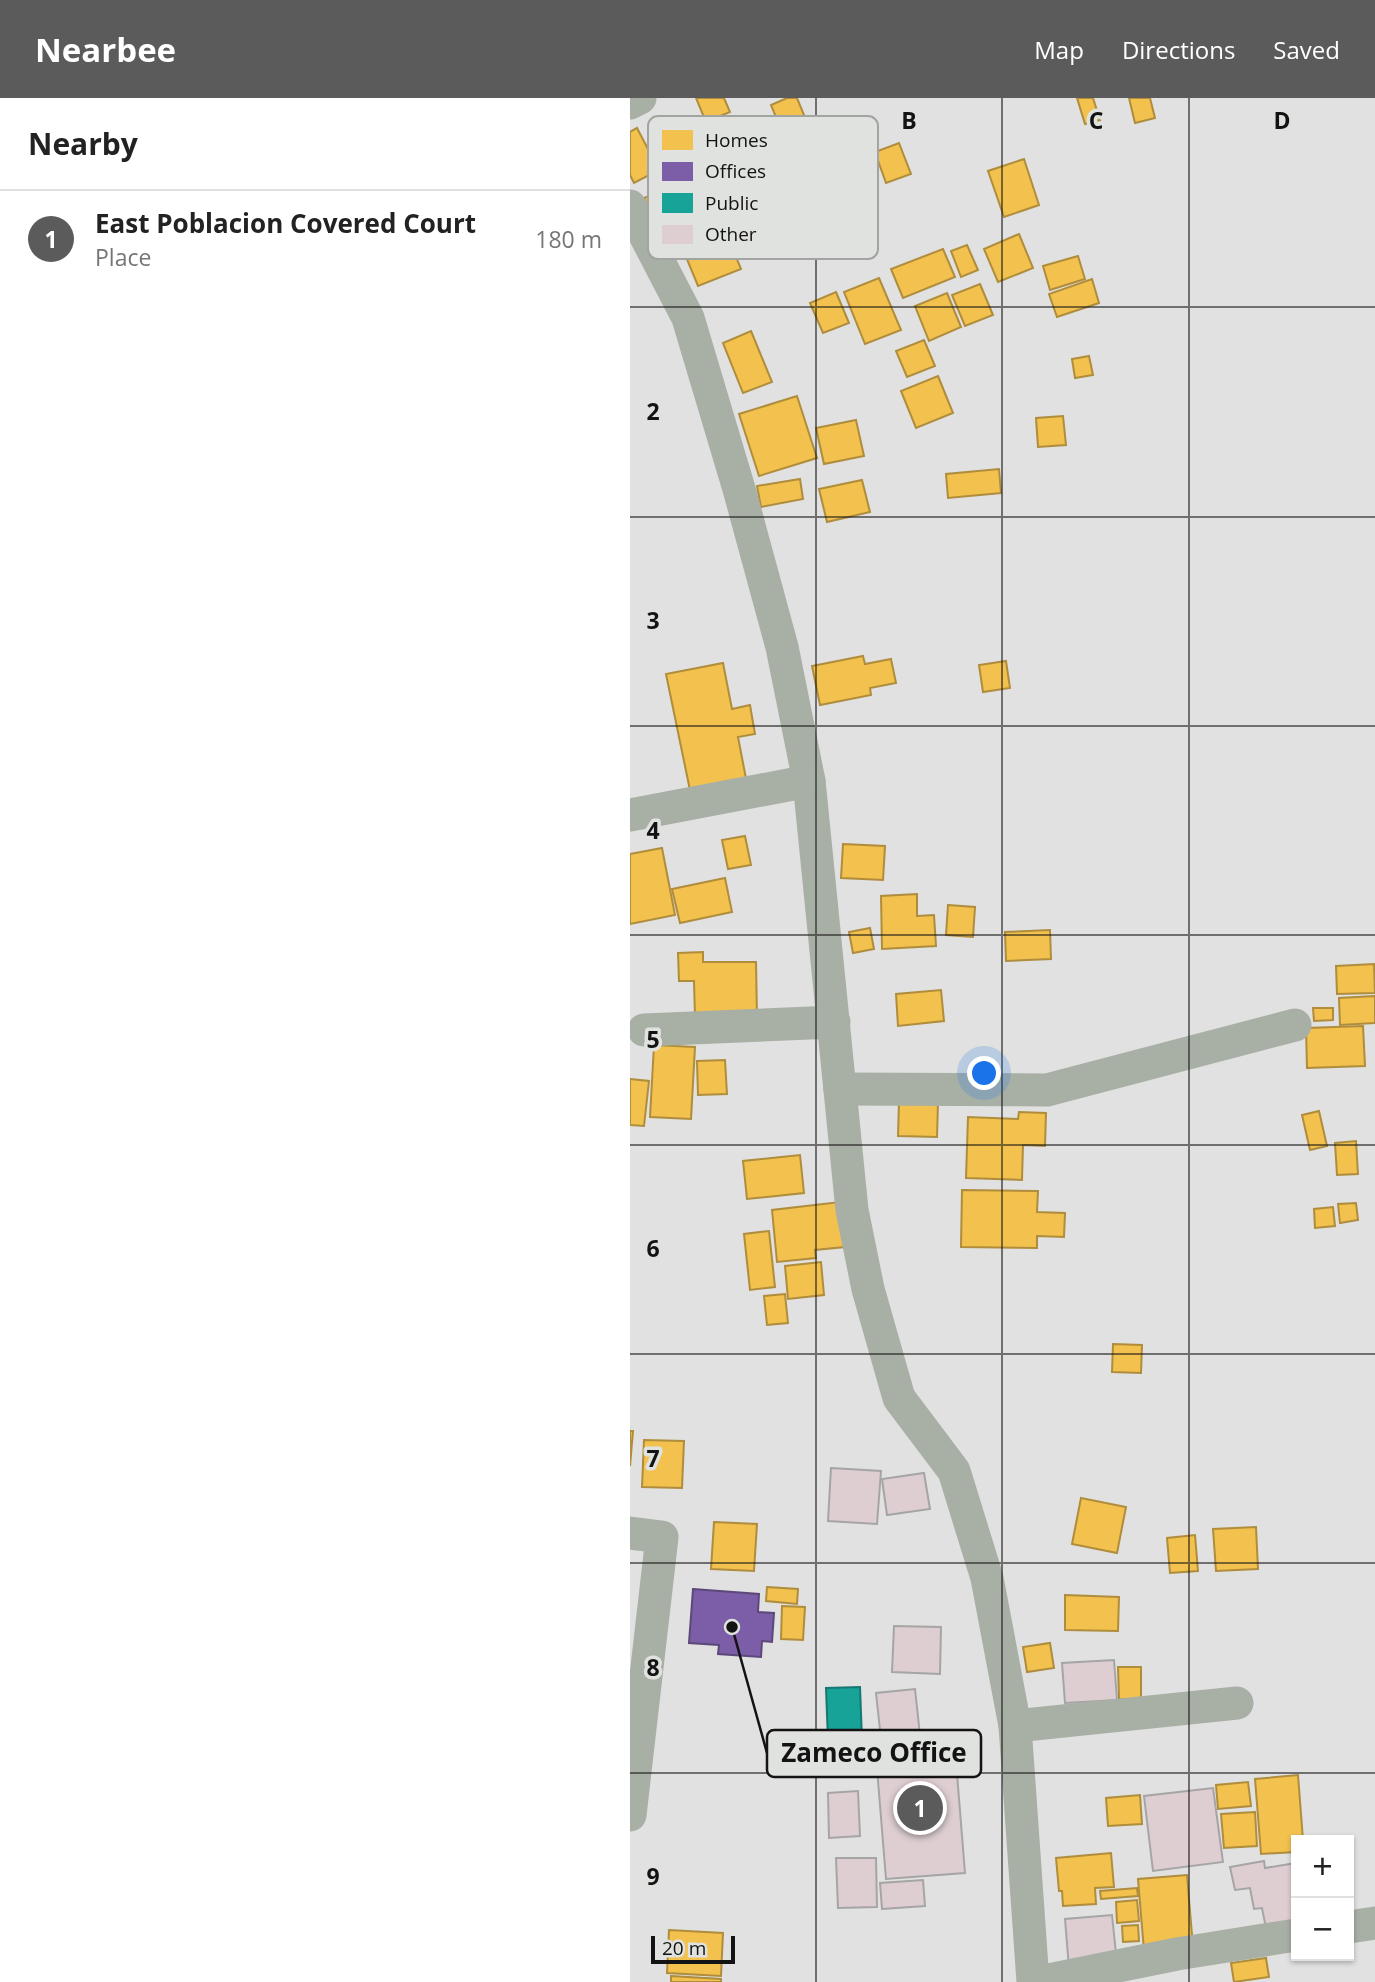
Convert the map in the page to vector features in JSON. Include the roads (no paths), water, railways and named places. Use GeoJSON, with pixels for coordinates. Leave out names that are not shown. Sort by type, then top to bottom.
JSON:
{"type":"FeatureCollection","features":[{"type":"Feature","properties":{"kind":"street"},"geometry":{"type":"LineString","coordinates":[[630,103],[640,98]]}},
{"type":"Feature","properties":{"kind":"street"},"geometry":{"type":"LineString","coordinates":[[630,206],[648,241]]}},
{"type":"Feature","properties":{"kind":"street"},"geometry":{"type":"LineString","coordinates":[[657,259],[688,318],[740,489],[782,647],[809,781],[852,1210],[868,1289],[899,1398],[954,1471],[987,1578],[1015,1726],[1033,1982]]}},
{"type":"Feature","properties":{"kind":"street"},"geometry":{"type":"LineString","coordinates":[[630,815],[809,781]]}},
{"type":"Feature","properties":{"kind":"street"},"geometry":{"type":"LineString","coordinates":[[644,1030],[834,1022]]}},
{"type":"Feature","properties":{"kind":"street"},"geometry":{"type":"LineString","coordinates":[[840,1089],[1047,1090],[1295,1025]]}},
{"type":"Feature","properties":{"kind":"street"},"geometry":{"type":"LineString","coordinates":[[630,1533],[662,1536],[630,1815]]}},
{"type":"Feature","properties":{"kind":"street"},"geometry":{"type":"LineString","coordinates":[[1015,1726],[1237,1703]]}},
{"type":"Feature","properties":{"kind":"street"},"geometry":{"type":"LineString","coordinates":[[1354,1926],[1375,1923]]}},
{"type":"Feature","properties":{"kind":"street"},"geometry":{"type":"LineString","coordinates":[[1039,1982],[1177,1954],[1291,1937]]}},
{"type":"Feature","properties":{"kind":"place","name":"Zameco Office"},"geometry":{"type":"Point","coordinates":[732,1627]}},
{"type":"Feature","properties":{"kind":"place","name":"East Poblacion Covered Court"},"geometry":{"type":"Point","coordinates":[920,1808]}}]}
